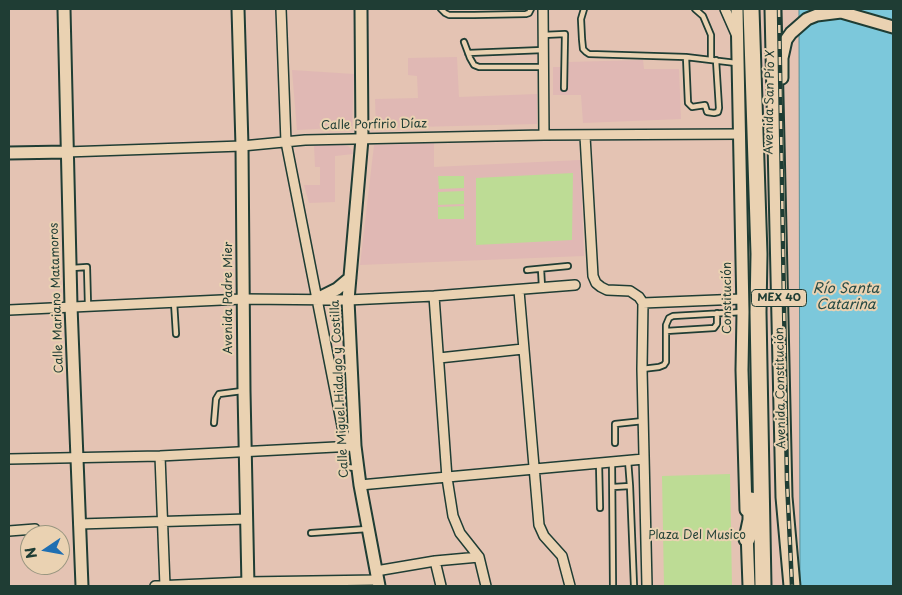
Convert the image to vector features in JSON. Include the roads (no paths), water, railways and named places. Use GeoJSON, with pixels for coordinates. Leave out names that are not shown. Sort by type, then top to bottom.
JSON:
{"type":"FeatureCollection","features":[{"type":"Feature","properties":{"kind":"highway","name":"Avenida Constitución"},"geometry":{"type":"LineString","coordinates":[[750,9],[745,34],[759,254],[758,312],[763,586]]}},
{"type":"Feature","properties":{"kind":"highway","name":"Avenida Constitución"},"geometry":{"type":"LineString","coordinates":[[773,9],[784,497],[792,586]]}},
{"type":"Feature","properties":{"kind":"highway"},"geometry":{"type":"LineString","coordinates":[[747,539],[751,520],[750,370],[752,311],[759,254]]}},
{"type":"Feature","properties":{"kind":"highway"},"geometry":{"type":"LineString","coordinates":[[783,586],[784,497]]}},
{"type":"Feature","properties":{"kind":"street","name":"Calle Mariano Matamoros"},"geometry":{"type":"LineString","coordinates":[[64,9],[66,152],[82,586]]}},
{"type":"Feature","properties":{"kind":"street","name":"Avenida Padre Mier"},"geometry":{"type":"LineString","coordinates":[[238,9],[242,146],[247,584]]}},
{"type":"Feature","properties":{"kind":"street"},"geometry":{"type":"LineString","coordinates":[[281,9],[286,142],[343,431],[347,441],[355,444]]}},
{"type":"Feature","properties":{"kind":"street","name":"Calle Miguel Hidalgo y Costilla"},"geometry":{"type":"LineString","coordinates":[[361,9],[362,139],[348,300],[355,444],[360,484],[378,579]]}},
{"type":"Feature","properties":{"kind":"street"},"geometry":{"type":"LineString","coordinates":[[543,9],[544,135]]}},
{"type":"Feature","properties":{"kind":"street"},"geometry":{"type":"LineString","coordinates":[[725,9],[745,34]]}},
{"type":"Feature","properties":{"kind":"street","name":"Constitución"},"geometry":{"type":"LineString","coordinates":[[737,9],[745,34],[738,63],[743,312],[742,370],[749,586]]}},
{"type":"Feature","properties":{"kind":"street","name":"Avenida San Pío X"},"geometry":{"type":"LineString","coordinates":[[777,194],[784,147],[782,58],[786,40],[791,33],[808,19],[828,12],[841,12],[893,27]]}},
{"type":"Feature","properties":{"kind":"street","name":"Calle Porfirio Díaz"},"geometry":{"type":"LineString","coordinates":[[9,153],[242,146],[362,139],[544,135],[740,134]]}},
{"type":"Feature","properties":{"kind":"street"},"geometry":{"type":"LineString","coordinates":[[585,136],[593,276],[601,288],[630,292],[639,297],[643,303],[642,369],[647,586]]}},
{"type":"Feature","properties":{"kind":"street"},"geometry":{"type":"LineString","coordinates":[[317,299],[337,289],[350,278]]}},
{"type":"Feature","properties":{"kind":"street"},"geometry":{"type":"LineString","coordinates":[[9,310],[174,301],[243,299],[348,300],[518,291],[575,285]]}},
{"type":"Feature","properties":{"kind":"street"},"geometry":{"type":"LineString","coordinates":[[518,291],[538,525],[544,536],[562,556],[570,586]]}},
{"type":"Feature","properties":{"kind":"street"},"geometry":{"type":"LineString","coordinates":[[434,296],[447,478],[455,524],[479,557],[486,586]]}},
{"type":"Feature","properties":{"kind":"street"},"geometry":{"type":"LineString","coordinates":[[643,303],[742,298]]}},
{"type":"Feature","properties":{"kind":"street"},"geometry":{"type":"LineString","coordinates":[[439,358],[523,349]]}},
{"type":"Feature","properties":{"kind":"street"},"geometry":{"type":"LineString","coordinates":[[9,459],[333,450],[355,444]]}},
{"type":"Feature","properties":{"kind":"street"},"geometry":{"type":"LineString","coordinates":[[160,456],[164,586]]}},
{"type":"Feature","properties":{"kind":"street"},"geometry":{"type":"LineString","coordinates":[[360,484],[447,478],[644,459]]}},
{"type":"Feature","properties":{"kind":"street"},"geometry":{"type":"LineString","coordinates":[[79,524],[247,519]]}},
{"type":"Feature","properties":{"kind":"street"},"geometry":{"type":"LineString","coordinates":[[154,586],[321,584],[378,579],[435,560],[479,557]]}},
{"type":"Feature","properties":{"kind":"street"},"geometry":{"type":"LineString","coordinates":[[435,560],[441,586]]}},
{"type":"Feature","properties":{"kind":"lane"},"geometry":{"type":"LineString","coordinates":[[442,9],[449,15],[523,15],[529,13],[531,9]]}},
{"type":"Feature","properties":{"kind":"lane"},"geometry":{"type":"LineString","coordinates":[[449,9],[449,15]]}},
{"type":"Feature","properties":{"kind":"lane"},"geometry":{"type":"LineString","coordinates":[[584,9],[581,19],[582,39],[586,52],[714,59],[738,63]]}},
{"type":"Feature","properties":{"kind":"lane"},"geometry":{"type":"LineString","coordinates":[[686,57],[688,103],[692,107],[705,105],[707,112],[718,112],[711,35],[703,16],[695,9]]}},
{"type":"Feature","properties":{"kind":"lane"},"geometry":{"type":"LineString","coordinates":[[456,15],[458,23]]}},
{"type":"Feature","properties":{"kind":"lane"},"geometry":{"type":"LineString","coordinates":[[543,35],[565,34],[564,88]]}},
{"type":"Feature","properties":{"kind":"lane"},"geometry":{"type":"LineString","coordinates":[[464,42],[474,65],[479,67],[544,67]]}},
{"type":"Feature","properties":{"kind":"lane"},"geometry":{"type":"LineString","coordinates":[[468,53],[543,50]]}},
{"type":"Feature","properties":{"kind":"lane"},"geometry":{"type":"LineString","coordinates":[[527,270],[568,266]]}},
{"type":"Feature","properties":{"kind":"lane"},"geometry":{"type":"LineString","coordinates":[[70,268],[88,267],[88,305]]}},
{"type":"Feature","properties":{"kind":"lane"},"geometry":{"type":"LineString","coordinates":[[541,269],[542,288]]}},
{"type":"Feature","properties":{"kind":"lane"},"geometry":{"type":"LineString","coordinates":[[174,301],[176,334]]}},
{"type":"Feature","properties":{"kind":"lane"},"geometry":{"type":"LineString","coordinates":[[642,369],[659,367],[666,362],[666,321],[669,318],[673,316],[743,312]]}},
{"type":"Feature","properties":{"kind":"lane"},"geometry":{"type":"LineString","coordinates":[[666,331],[714,328],[717,324],[717,313]]}},
{"type":"Feature","properties":{"kind":"lane"},"geometry":{"type":"LineString","coordinates":[[214,423],[216,399],[219,394],[244,391]]}},
{"type":"Feature","properties":{"kind":"lane"},"geometry":{"type":"LineString","coordinates":[[615,443],[615,424],[644,421]]}},
{"type":"Feature","properties":{"kind":"lane"},"geometry":{"type":"LineString","coordinates":[[628,460],[634,586]]}},
{"type":"Feature","properties":{"kind":"lane"},"geometry":{"type":"LineString","coordinates":[[612,462],[613,586]]}},
{"type":"Feature","properties":{"kind":"lane"},"geometry":{"type":"LineString","coordinates":[[598,463],[600,508]]}},
{"type":"Feature","properties":{"kind":"lane"},"geometry":{"type":"LineString","coordinates":[[345,467],[358,468]]}},
{"type":"Feature","properties":{"kind":"lane"},"geometry":{"type":"LineString","coordinates":[[613,487],[630,486]]}},
{"type":"Feature","properties":{"kind":"lane"},"geometry":{"type":"LineString","coordinates":[[311,533],[368,529]]}},
{"type":"Feature","properties":{"kind":"water","name":"Río Santa Catarina"},"geometry":{"type":"Polygon","coordinates":[[[799,9],[893,9],[893,586],[800,586],[799,9]]]}},
{"type":"Feature","properties":{"kind":"railway"},"geometry":{"type":"LineString","coordinates":[[779,9],[787,481],[792,586]]}},
{"type":"Feature","properties":{"kind":"park label","name":"Plaza Del Musico"},"geometry":{"type":"Point","coordinates":[697,536]}}]}
